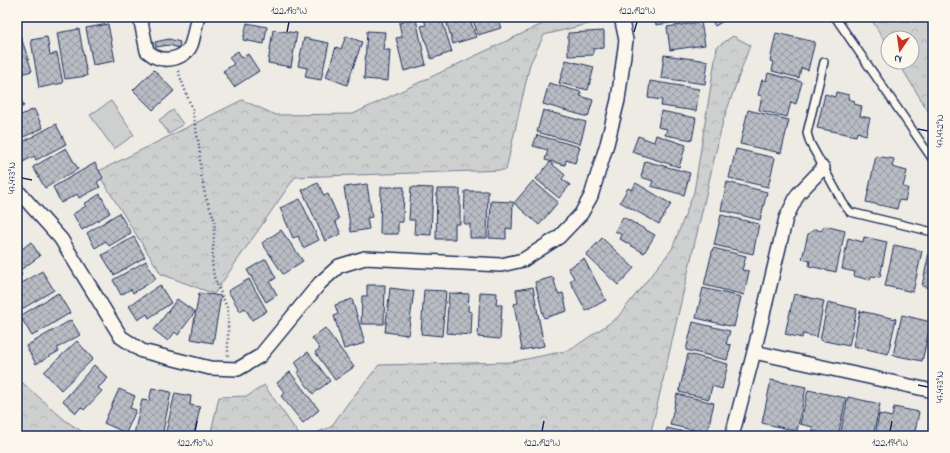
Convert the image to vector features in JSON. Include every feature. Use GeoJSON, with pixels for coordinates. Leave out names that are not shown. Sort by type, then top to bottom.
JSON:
{"type":"FeatureCollection","features":[{"type":"Feature","properties":{"kind":"street"},"geometry":{"type":"LineString","coordinates":[[140,17],[147,51],[154,56],[164,59],[174,58],[184,54],[191,46],[198,17]]}},
{"type":"Feature","properties":{"kind":"street"},"geometry":{"type":"LineString","coordinates":[[17,190],[61,239],[121,337],[142,351],[210,368],[238,369],[260,356],[320,284],[339,266],[365,258],[501,265],[523,260],[558,237],[581,214],[591,196],[607,144],[618,100],[626,40],[621,17]]}},
{"type":"Feature","properties":{"kind":"street"},"geometry":{"type":"LineString","coordinates":[[732,436],[786,218],[798,194],[823,168]]}},
{"type":"Feature","properties":{"kind":"street"},"geometry":{"type":"LineString","coordinates":[[754,352],[933,391]]}},
{"type":"Feature","properties":{"kind":"lane"},"geometry":{"type":"LineString","coordinates":[[835,17],[933,160]]}},
{"type":"Feature","properties":{"kind":"lane"},"geometry":{"type":"LineString","coordinates":[[824,62],[807,133],[809,140],[842,203],[850,212],[933,232]]}},
{"type":"Feature","properties":{"kind":"path"},"geometry":{"type":"LineString","coordinates":[[174,58],[192,109],[199,145],[200,174],[205,195],[215,221],[212,264],[214,277],[228,310],[228,369]]}},
{"type":"Feature","properties":{"kind":"green space"},"geometry":{"type":"Polygon","coordinates":[[[557,17],[603,17],[604,20],[544,35],[530,64],[506,170],[295,177],[214,294],[161,274],[97,172],[242,100],[276,115],[353,114],[557,17]]]}},
{"type":"Feature","properties":{"kind":"green space"},"geometry":{"type":"Polygon","coordinates":[[[870,17],[933,17],[933,119],[903,70],[920,70],[920,30],[880,30],[880,34],[870,17]]]}},
{"type":"Feature","properties":{"kind":"green space"},"geometry":{"type":"Polygon","coordinates":[[[733,36],[750,45],[723,121],[650,436],[308,436],[331,427],[348,403],[379,365],[512,362],[570,350],[617,318],[672,249],[694,192],[717,47],[733,36]]]}},
{"type":"Feature","properties":{"kind":"green space"},"geometry":{"type":"Polygon","coordinates":[[[111,101],[134,135],[114,149],[90,115],[111,101]]]}},
{"type":"Feature","properties":{"kind":"green space"},"geometry":{"type":"Polygon","coordinates":[[[173,110],[183,124],[169,134],[159,120],[173,110]]]}},
{"type":"Feature","properties":{"kind":"green space"},"geometry":{"type":"Polygon","coordinates":[[[17,378],[66,421],[89,436],[17,436],[17,378]]]}},
{"type":"Feature","properties":{"kind":"green space"},"geometry":{"type":"Polygon","coordinates":[[[264,385],[300,436],[210,436],[219,397],[248,396],[264,385]]]}},
{"type":"Feature","properties":{"kind":"building"},"geometry":{"type":"Polygon","coordinates":[[[423,17],[441,17],[452,52],[431,59],[421,26],[426,25],[423,17]]]}},
{"type":"Feature","properties":{"kind":"building"},"geometry":{"type":"Polygon","coordinates":[[[445,17],[469,17],[476,37],[453,44],[445,17]]]}},
{"type":"Feature","properties":{"kind":"building"},"geometry":{"type":"Polygon","coordinates":[[[472,17],[497,17],[501,28],[478,35],[472,17]]]}},
{"type":"Feature","properties":{"kind":"building"},"geometry":{"type":"Polygon","coordinates":[[[655,17],[687,17],[688,20],[656,25],[655,17]]]}},
{"type":"Feature","properties":{"kind":"building"},"geometry":{"type":"Polygon","coordinates":[[[710,17],[730,17],[715,26],[710,17]]]}},
{"type":"Feature","properties":{"kind":"building"},"geometry":{"type":"Polygon","coordinates":[[[416,19],[426,65],[404,71],[396,38],[402,37],[399,23],[416,19]]]}},
{"type":"Feature","properties":{"kind":"building"},"geometry":{"type":"Polygon","coordinates":[[[701,22],[705,45],[670,50],[667,27],[701,22]]]}},
{"type":"Feature","properties":{"kind":"building"},"geometry":{"type":"Polygon","coordinates":[[[247,23],[267,27],[264,44],[243,40],[247,23]]]}},
{"type":"Feature","properties":{"kind":"building"},"geometry":{"type":"Polygon","coordinates":[[[108,24],[115,61],[93,65],[86,28],[108,24]]]}},
{"type":"Feature","properties":{"kind":"building"},"geometry":{"type":"Polygon","coordinates":[[[79,29],[87,76],[65,79],[57,33],[79,29]]]}},
{"type":"Feature","properties":{"kind":"building"},"geometry":{"type":"Polygon","coordinates":[[[273,30],[297,33],[291,67],[268,63],[273,30]]]}},
{"type":"Feature","properties":{"kind":"building"},"geometry":{"type":"Polygon","coordinates":[[[367,31],[385,32],[383,50],[390,50],[388,81],[364,79],[367,31]]]}},
{"type":"Feature","properties":{"kind":"building"},"geometry":{"type":"Polygon","coordinates":[[[604,31],[604,48],[593,49],[593,55],[568,56],[568,33],[604,31]]]}},
{"type":"Feature","properties":{"kind":"building"},"geometry":{"type":"Polygon","coordinates":[[[776,33],[815,42],[808,70],[801,68],[799,78],[772,71],[774,62],[770,61],[776,33]]]}},
{"type":"Feature","properties":{"kind":"building"},"geometry":{"type":"Polygon","coordinates":[[[346,36],[362,42],[347,85],[326,77],[336,47],[341,49],[346,36]]]}},
{"type":"Feature","properties":{"kind":"building"},"geometry":{"type":"Polygon","coordinates":[[[21,37],[32,71],[17,75],[17,39],[21,37]]]}},
{"type":"Feature","properties":{"kind":"building"},"geometry":{"type":"Polygon","coordinates":[[[47,37],[50,55],[57,53],[63,83],[39,88],[31,40],[47,37]]]}},
{"type":"Feature","properties":{"kind":"building"},"geometry":{"type":"Polygon","coordinates":[[[304,38],[329,43],[321,80],[305,77],[307,68],[298,66],[304,38]]]}},
{"type":"Feature","properties":{"kind":"building"},"geometry":{"type":"Polygon","coordinates":[[[169,39],[180,42],[179,48],[169,45],[156,47],[155,42],[169,39]]]}},
{"type":"Feature","properties":{"kind":"building"},"geometry":{"type":"Polygon","coordinates":[[[238,51],[242,58],[248,54],[259,71],[234,87],[223,71],[234,64],[229,57],[238,51]]]}},
{"type":"Feature","properties":{"kind":"building"},"geometry":{"type":"Polygon","coordinates":[[[664,55],[708,61],[705,84],[661,78],[664,55]]]}},
{"type":"Feature","properties":{"kind":"building"},"geometry":{"type":"Polygon","coordinates":[[[566,60],[594,67],[588,90],[559,83],[566,60]]]}},
{"type":"Feature","properties":{"kind":"building"},"geometry":{"type":"Polygon","coordinates":[[[154,70],[174,91],[153,110],[133,90],[154,70]]]}},
{"type":"Feature","properties":{"kind":"building"},"geometry":{"type":"Polygon","coordinates":[[[768,73],[802,82],[796,104],[791,102],[787,117],[759,110],[762,96],[758,95],[762,80],[766,81],[768,73]]]}},
{"type":"Feature","properties":{"kind":"building"},"geometry":{"type":"Polygon","coordinates":[[[650,81],[699,89],[696,111],[661,106],[662,100],[648,98],[650,81]]]}},
{"type":"Feature","properties":{"kind":"building"},"geometry":{"type":"Polygon","coordinates":[[[549,83],[581,92],[580,96],[593,100],[588,117],[543,104],[549,83]]]}},
{"type":"Feature","properties":{"kind":"building"},"geometry":{"type":"Polygon","coordinates":[[[836,92],[849,95],[848,99],[855,101],[854,104],[862,106],[860,116],[870,118],[866,135],[857,132],[856,136],[817,128],[825,94],[835,97],[836,92]]]}},
{"type":"Feature","properties":{"kind":"building"},"geometry":{"type":"Polygon","coordinates":[[[17,93],[24,106],[17,110],[17,93]]]}},
{"type":"Feature","properties":{"kind":"building"},"geometry":{"type":"Polygon","coordinates":[[[34,109],[43,128],[17,140],[17,117],[34,109]]]}},
{"type":"Feature","properties":{"kind":"building"},"geometry":{"type":"Polygon","coordinates":[[[543,110],[586,122],[580,144],[537,132],[543,110]]]}},
{"type":"Feature","properties":{"kind":"building"},"geometry":{"type":"Polygon","coordinates":[[[748,110],[789,120],[781,153],[740,144],[748,110]]]}},
{"type":"Feature","properties":{"kind":"building"},"geometry":{"type":"Polygon","coordinates":[[[661,111],[696,118],[692,140],[665,135],[667,129],[658,127],[661,111]]]}},
{"type":"Feature","properties":{"kind":"building"},"geometry":{"type":"Polygon","coordinates":[[[56,124],[66,144],[36,160],[34,156],[23,162],[17,151],[17,145],[56,124]]]}},
{"type":"Feature","properties":{"kind":"building"},"geometry":{"type":"Polygon","coordinates":[[[537,135],[580,147],[575,163],[566,160],[565,165],[545,160],[548,150],[533,146],[537,135]]]}},
{"type":"Feature","properties":{"kind":"building"},"geometry":{"type":"Polygon","coordinates":[[[656,135],[686,145],[679,167],[632,152],[638,136],[654,142],[656,135]]]}},
{"type":"Feature","properties":{"kind":"building"},"geometry":{"type":"Polygon","coordinates":[[[66,148],[78,169],[45,188],[33,167],[66,148]]]}},
{"type":"Feature","properties":{"kind":"building"},"geometry":{"type":"Polygon","coordinates":[[[736,149],[775,158],[768,187],[729,178],[736,149]]]}},
{"type":"Feature","properties":{"kind":"building"},"geometry":{"type":"Polygon","coordinates":[[[876,156],[894,159],[892,167],[907,171],[903,187],[908,188],[905,201],[899,200],[897,209],[866,202],[876,156]]]}},
{"type":"Feature","properties":{"kind":"building"},"geometry":{"type":"Polygon","coordinates":[[[645,161],[690,173],[684,195],[651,186],[653,181],[641,177],[645,161]]]}},
{"type":"Feature","properties":{"kind":"building"},"geometry":{"type":"Polygon","coordinates":[[[550,162],[565,175],[562,179],[570,185],[559,198],[536,179],[550,162]]]}},
{"type":"Feature","properties":{"kind":"building"},"geometry":{"type":"Polygon","coordinates":[[[95,163],[103,178],[97,182],[100,187],[79,198],[77,194],[61,203],[53,187],[95,163]]]}},
{"type":"Feature","properties":{"kind":"building"},"geometry":{"type":"Polygon","coordinates":[[[533,181],[558,202],[539,225],[514,203],[533,181]]]}},
{"type":"Feature","properties":{"kind":"building"},"geometry":{"type":"Polygon","coordinates":[[[727,182],[767,192],[760,220],[721,210],[727,182]]]}},
{"type":"Feature","properties":{"kind":"building"},"geometry":{"type":"Polygon","coordinates":[[[318,183],[324,196],[328,194],[339,219],[335,221],[341,234],[325,241],[302,190],[318,183]]]}},
{"type":"Feature","properties":{"kind":"building"},"geometry":{"type":"Polygon","coordinates":[[[636,183],[671,204],[659,224],[620,202],[628,188],[632,190],[636,183]]]}},
{"type":"Feature","properties":{"kind":"building"},"geometry":{"type":"Polygon","coordinates":[[[367,184],[372,217],[367,218],[369,229],[351,232],[344,187],[367,184]]]}},
{"type":"Feature","properties":{"kind":"building"},"geometry":{"type":"Polygon","coordinates":[[[381,187],[404,187],[403,222],[398,222],[398,234],[380,234],[381,187]]]}},
{"type":"Feature","properties":{"kind":"building"},"geometry":{"type":"Polygon","coordinates":[[[411,187],[433,188],[431,235],[414,234],[415,220],[409,220],[411,187]]]}},
{"type":"Feature","properties":{"kind":"building"},"geometry":{"type":"Polygon","coordinates":[[[437,189],[460,189],[460,224],[455,224],[455,239],[436,239],[437,189]]]}},
{"type":"Feature","properties":{"kind":"building"},"geometry":{"type":"Polygon","coordinates":[[[465,191],[488,191],[487,238],[470,238],[470,224],[464,224],[465,191]]]}},
{"type":"Feature","properties":{"kind":"building"},"geometry":{"type":"Polygon","coordinates":[[[100,194],[110,213],[82,230],[73,214],[86,206],[84,204],[100,194]]]}},
{"type":"Feature","properties":{"kind":"building"},"geometry":{"type":"Polygon","coordinates":[[[300,199],[319,240],[303,248],[298,236],[293,238],[280,208],[300,199]]]}},
{"type":"Feature","properties":{"kind":"building"},"geometry":{"type":"Polygon","coordinates":[[[491,201],[513,202],[512,229],[506,228],[506,239],[489,238],[491,201]]]}},
{"type":"Feature","properties":{"kind":"building"},"geometry":{"type":"Polygon","coordinates":[[[119,213],[131,233],[109,246],[106,241],[95,248],[87,233],[119,213]]]}},
{"type":"Feature","properties":{"kind":"building"},"geometry":{"type":"Polygon","coordinates":[[[721,215],[759,224],[753,254],[714,245],[721,215]]]}},
{"type":"Feature","properties":{"kind":"building"},"geometry":{"type":"Polygon","coordinates":[[[623,217],[655,235],[644,253],[620,239],[622,235],[615,231],[623,217]]]}},
{"type":"Feature","properties":{"kind":"building"},"geometry":{"type":"Polygon","coordinates":[[[825,226],[845,231],[836,272],[809,266],[810,261],[802,259],[808,234],[815,229],[821,231],[825,226]]]}},
{"type":"Feature","properties":{"kind":"building"},"geometry":{"type":"Polygon","coordinates":[[[281,230],[303,261],[283,274],[262,243],[281,230]]]}},
{"type":"Feature","properties":{"kind":"building"},"geometry":{"type":"Polygon","coordinates":[[[134,237],[145,257],[114,275],[102,255],[134,237]]]}},
{"type":"Feature","properties":{"kind":"building"},"geometry":{"type":"Polygon","coordinates":[[[864,237],[887,242],[880,277],[871,276],[870,280],[854,276],[855,272],[842,269],[848,238],[863,242],[864,237]]]}},
{"type":"Feature","properties":{"kind":"building"},"geometry":{"type":"Polygon","coordinates":[[[602,238],[634,268],[618,285],[586,255],[602,238]]]}},
{"type":"Feature","properties":{"kind":"building"},"geometry":{"type":"Polygon","coordinates":[[[31,242],[40,256],[19,271],[22,275],[17,279],[17,253],[31,242]]]}},
{"type":"Feature","properties":{"kind":"building"},"geometry":{"type":"Polygon","coordinates":[[[894,245],[922,251],[913,292],[885,286],[894,245]]]}},
{"type":"Feature","properties":{"kind":"building"},"geometry":{"type":"Polygon","coordinates":[[[713,248],[746,256],[742,270],[749,271],[744,295],[704,285],[713,248]]]}},
{"type":"Feature","properties":{"kind":"building"},"geometry":{"type":"Polygon","coordinates":[[[929,253],[933,254],[933,289],[922,286],[929,253]]]}},
{"type":"Feature","properties":{"kind":"building"},"geometry":{"type":"Polygon","coordinates":[[[266,259],[276,278],[270,282],[277,295],[266,302],[247,270],[266,259]]]}},
{"type":"Feature","properties":{"kind":"building"},"geometry":{"type":"Polygon","coordinates":[[[584,259],[606,300],[586,311],[570,281],[574,278],[568,268],[584,259]]]}},
{"type":"Feature","properties":{"kind":"building"},"geometry":{"type":"Polygon","coordinates":[[[146,261],[156,279],[133,293],[131,289],[121,295],[113,280],[146,261]]]}},
{"type":"Feature","properties":{"kind":"building"},"geometry":{"type":"Polygon","coordinates":[[[42,271],[54,290],[17,312],[17,286],[42,271]]]}},
{"type":"Feature","properties":{"kind":"building"},"geometry":{"type":"Polygon","coordinates":[[[553,277],[558,294],[563,293],[567,311],[544,318],[535,282],[553,277]]]}},
{"type":"Feature","properties":{"kind":"building"},"geometry":{"type":"Polygon","coordinates":[[[249,279],[267,311],[252,320],[245,308],[240,311],[228,291],[249,279]]]}},
{"type":"Feature","properties":{"kind":"building"},"geometry":{"type":"Polygon","coordinates":[[[160,285],[171,303],[149,318],[147,314],[138,320],[129,306],[160,285]]]}},
{"type":"Feature","properties":{"kind":"building"},"geometry":{"type":"Polygon","coordinates":[[[367,285],[385,285],[384,324],[361,324],[362,296],[367,296],[367,285]]]}},
{"type":"Feature","properties":{"kind":"building"},"geometry":{"type":"Polygon","coordinates":[[[533,287],[544,346],[522,350],[514,304],[518,303],[516,290],[533,287]]]}},
{"type":"Feature","properties":{"kind":"building"},"geometry":{"type":"Polygon","coordinates":[[[390,288],[414,291],[408,335],[385,332],[390,288]]]}},
{"type":"Feature","properties":{"kind":"building"},"geometry":{"type":"Polygon","coordinates":[[[703,288],[741,297],[734,327],[696,318],[703,288]]]}},
{"type":"Feature","properties":{"kind":"building"},"geometry":{"type":"Polygon","coordinates":[[[424,290],[446,291],[442,336],[421,334],[424,290]]]}},
{"type":"Feature","properties":{"kind":"building"},"geometry":{"type":"Polygon","coordinates":[[[480,292],[497,293],[496,305],[502,305],[500,339],[478,337],[480,292]]]}},
{"type":"Feature","properties":{"kind":"building"},"geometry":{"type":"Polygon","coordinates":[[[58,293],[70,313],[32,336],[20,316],[58,293]]]}},
{"type":"Feature","properties":{"kind":"building"},"geometry":{"type":"Polygon","coordinates":[[[199,293],[221,296],[213,343],[191,339],[199,293]]]}},
{"type":"Feature","properties":{"kind":"building"},"geometry":{"type":"Polygon","coordinates":[[[449,293],[469,294],[468,311],[472,312],[471,335],[446,333],[449,293]]]}},
{"type":"Feature","properties":{"kind":"building"},"geometry":{"type":"Polygon","coordinates":[[[794,294],[824,301],[817,337],[803,334],[802,338],[785,334],[794,294]]]}},
{"type":"Feature","properties":{"kind":"building"},"geometry":{"type":"Polygon","coordinates":[[[177,299],[195,312],[178,335],[175,332],[168,341],[154,330],[177,299]]]}},
{"type":"Feature","properties":{"kind":"building"},"geometry":{"type":"Polygon","coordinates":[[[352,299],[365,343],[344,349],[334,316],[338,314],[335,305],[352,299]]]}},
{"type":"Feature","properties":{"kind":"building"},"geometry":{"type":"Polygon","coordinates":[[[828,302],[857,309],[849,346],[820,340],[828,302]]]}},
{"type":"Feature","properties":{"kind":"building"},"geometry":{"type":"Polygon","coordinates":[[[860,311],[896,319],[888,354],[853,346],[860,311]]]}},
{"type":"Feature","properties":{"kind":"building"},"geometry":{"type":"Polygon","coordinates":[[[902,315],[931,322],[922,361],[893,355],[902,315]]]}},
{"type":"Feature","properties":{"kind":"building"},"geometry":{"type":"Polygon","coordinates":[[[71,320],[80,335],[57,348],[59,351],[36,364],[26,346],[71,320]]]}},
{"type":"Feature","properties":{"kind":"building"},"geometry":{"type":"Polygon","coordinates":[[[693,322],[730,331],[726,344],[731,345],[727,360],[686,350],[693,322]]]}},
{"type":"Feature","properties":{"kind":"building"},"geometry":{"type":"Polygon","coordinates":[[[325,328],[354,367],[335,380],[315,352],[320,349],[312,338],[325,328]]]}},
{"type":"Feature","properties":{"kind":"building"},"geometry":{"type":"Polygon","coordinates":[[[77,341],[93,359],[61,390],[44,372],[77,341]]]}},
{"type":"Feature","properties":{"kind":"building"},"geometry":{"type":"Polygon","coordinates":[[[308,352],[330,381],[313,394],[297,372],[300,370],[295,362],[308,352]]]}},
{"type":"Feature","properties":{"kind":"building"},"geometry":{"type":"Polygon","coordinates":[[[688,354],[728,364],[722,389],[712,386],[709,399],[679,392],[688,354]]]}},
{"type":"Feature","properties":{"kind":"building"},"geometry":{"type":"Polygon","coordinates":[[[94,365],[108,378],[98,388],[102,391],[84,410],[81,407],[76,413],[63,401],[94,365]]]}},
{"type":"Feature","properties":{"kind":"building"},"geometry":{"type":"Polygon","coordinates":[[[290,372],[319,410],[303,423],[281,396],[285,393],[277,383],[290,372]]]}},
{"type":"Feature","properties":{"kind":"building"},"geometry":{"type":"Polygon","coordinates":[[[771,380],[806,387],[797,431],[762,423],[771,380]]]}},
{"type":"Feature","properties":{"kind":"building"},"geometry":{"type":"Polygon","coordinates":[[[152,388],[171,392],[162,436],[144,436],[134,434],[142,400],[149,401],[152,388]]]}},
{"type":"Feature","properties":{"kind":"building"},"geometry":{"type":"Polygon","coordinates":[[[119,389],[135,396],[130,408],[136,410],[126,433],[104,423],[119,389]]]}},
{"type":"Feature","properties":{"kind":"building"},"geometry":{"type":"Polygon","coordinates":[[[808,390],[846,398],[838,436],[812,431],[813,427],[800,424],[808,390]]]}},
{"type":"Feature","properties":{"kind":"building"},"geometry":{"type":"Polygon","coordinates":[[[175,393],[191,396],[190,405],[200,407],[194,436],[165,436],[175,393]]]}},
{"type":"Feature","properties":{"kind":"building"},"geometry":{"type":"Polygon","coordinates":[[[677,394],[714,403],[707,433],[670,425],[677,394]]]}},
{"type":"Feature","properties":{"kind":"building"},"geometry":{"type":"Polygon","coordinates":[[[848,397],[880,404],[873,436],[840,436],[848,397]]]}},
{"type":"Feature","properties":{"kind":"building"},"geometry":{"type":"Polygon","coordinates":[[[894,407],[919,412],[914,436],[875,436],[879,414],[892,417],[894,407]]]}},
{"type":"Feature","properties":{"kind":"building"},"geometry":{"type":"Polygon","coordinates":[[[667,428],[702,436],[665,436],[667,428]]]}}]}
